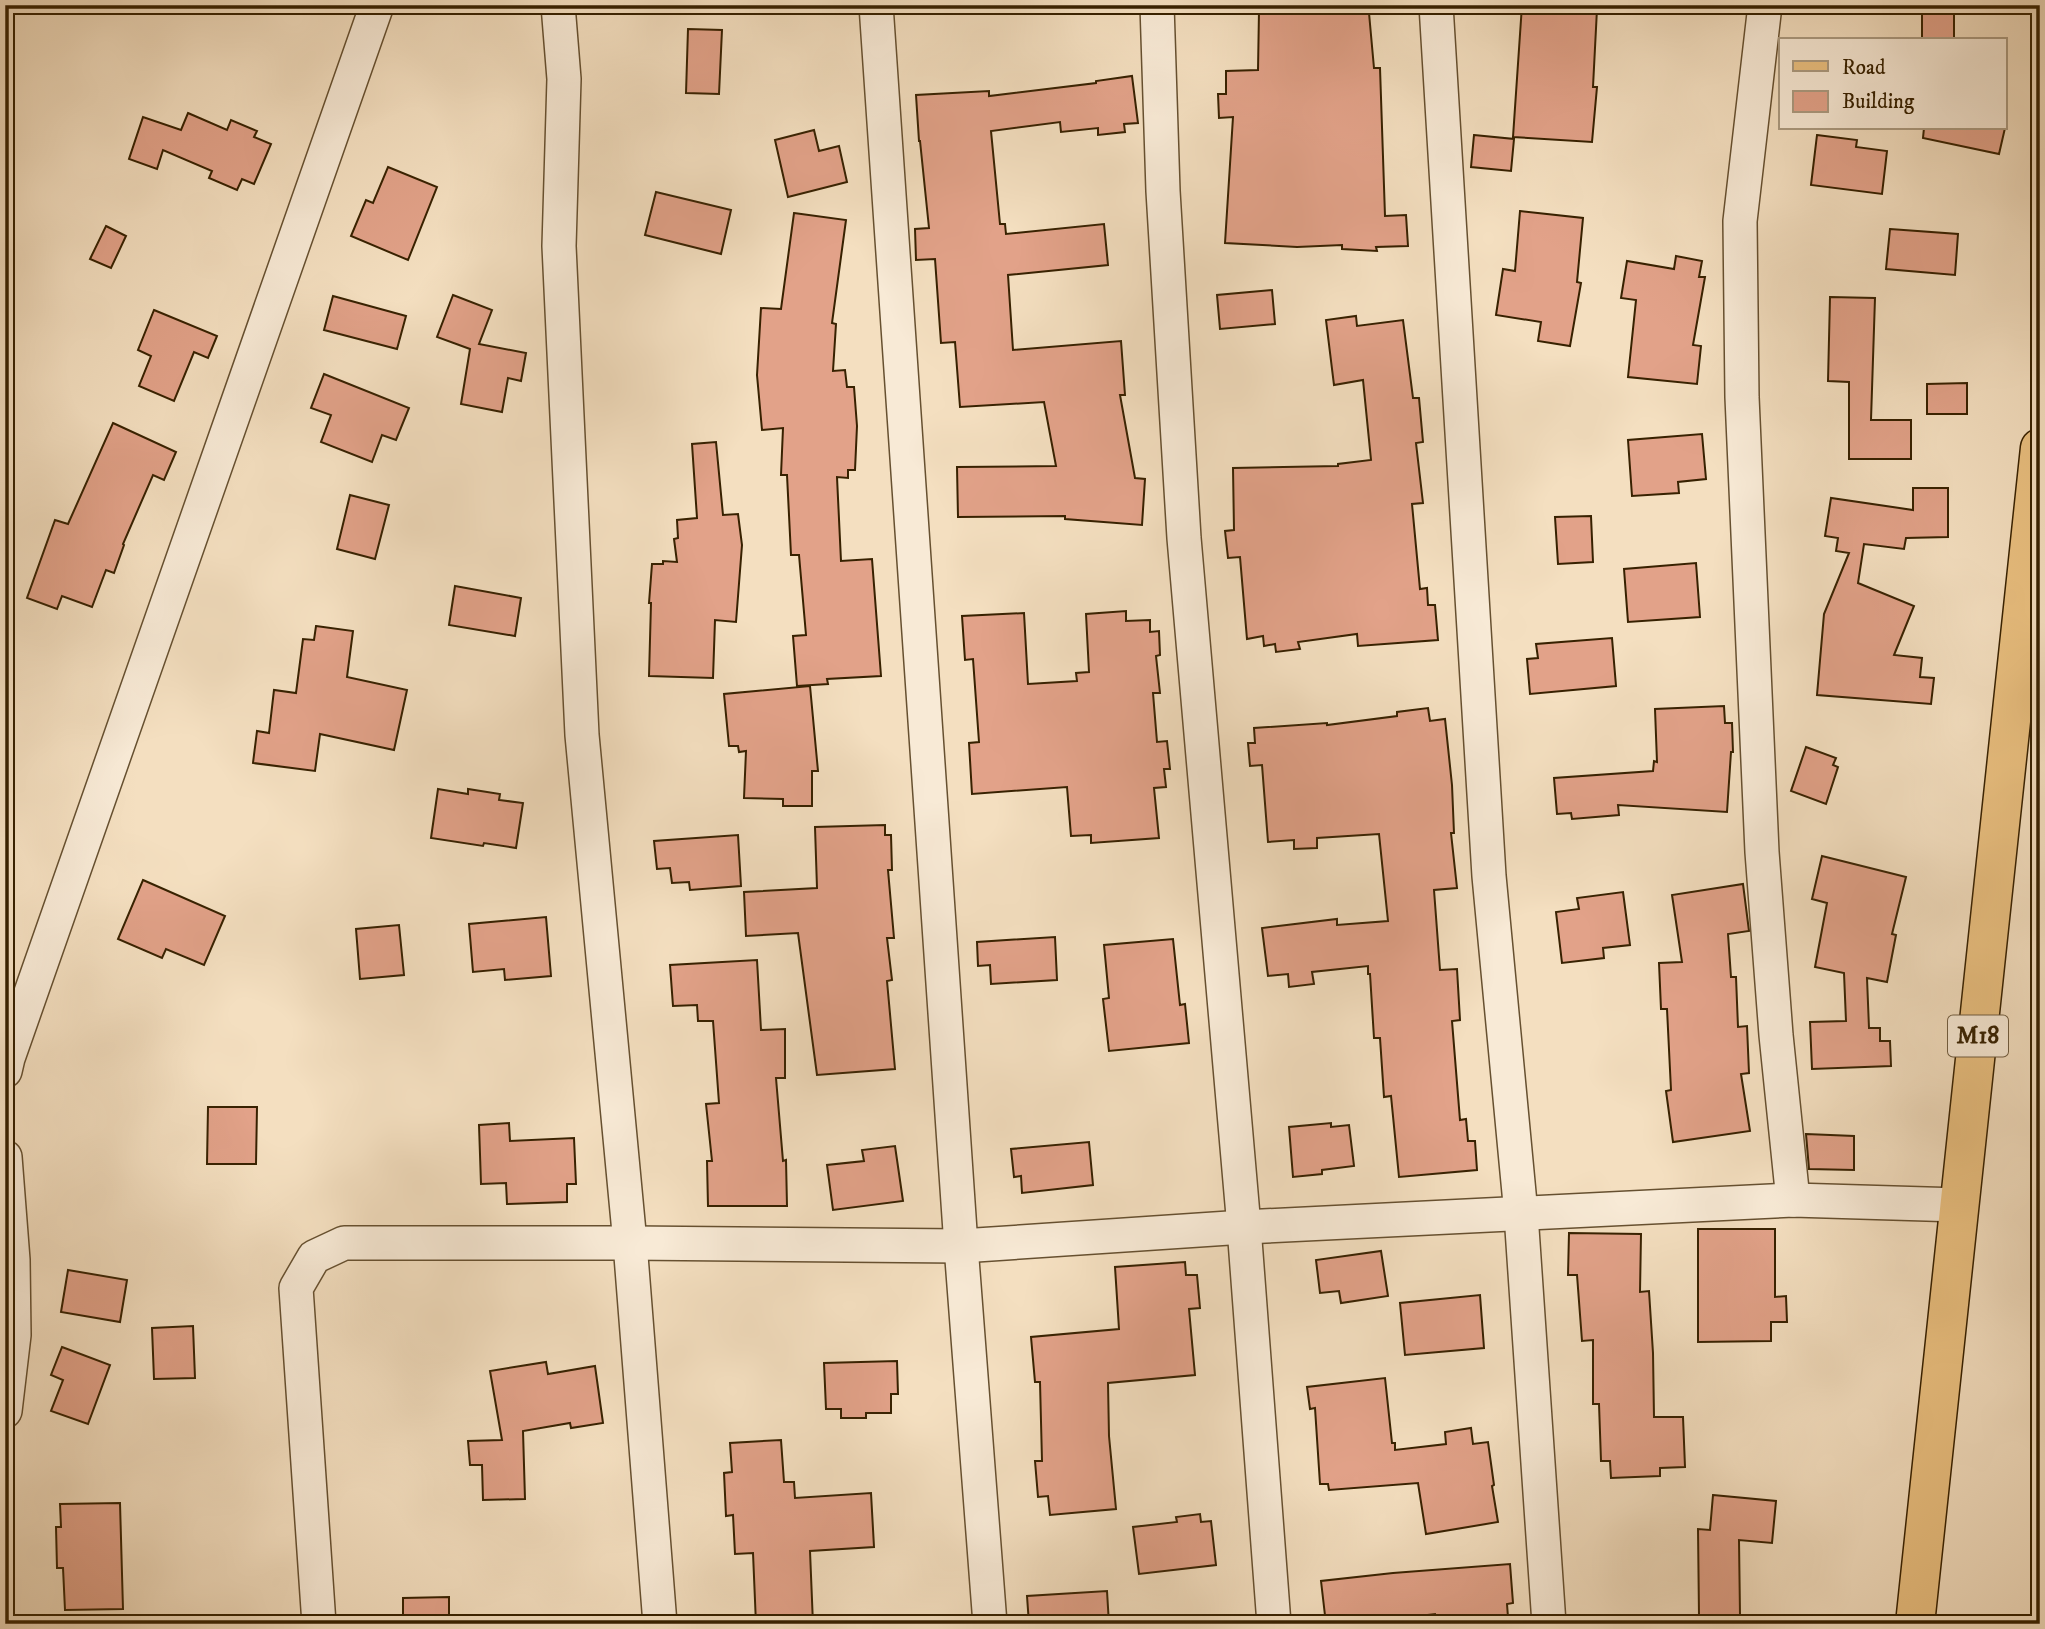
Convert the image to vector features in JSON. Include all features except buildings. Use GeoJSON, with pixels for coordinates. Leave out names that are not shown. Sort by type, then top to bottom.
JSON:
{"type":"FeatureCollection","features":[{"type":"Feature","properties":{"kind":"main road","name":"M18"},"geometry":{"type":"LineString","coordinates":[[1915,1624],[2040,448]]}},
{"type":"Feature","properties":{"kind":"street"},"geometry":{"type":"LineString","coordinates":[[5,1071],[377,5]]}},
{"type":"Feature","properties":{"kind":"street"},"geometry":{"type":"LineString","coordinates":[[558,5],[564,79],[559,246],[582,734],[630,1243],[660,1624]]}},
{"type":"Feature","properties":{"kind":"street"},"geometry":{"type":"LineString","coordinates":[[876,5],[961,1246],[990,1624]]}},
{"type":"Feature","properties":{"kind":"street"},"geometry":{"type":"LineString","coordinates":[[1157,5],[1163,191],[1184,538],[1244,1227],[1274,1624]]}},
{"type":"Feature","properties":{"kind":"street"},"geometry":{"type":"LineString","coordinates":[[1436,5],[1489,876],[1521,1214],[1549,1624]]}},
{"type":"Feature","properties":{"kind":"street"},"geometry":{"type":"LineString","coordinates":[[1765,5],[1740,221],[1742,397],[1762,852],[1776,1035],[1793,1200]]}},
{"type":"Feature","properties":{"kind":"street"},"geometry":{"type":"LineString","coordinates":[[5,1157],[13,1261],[14,1322],[5,1411]]}},
{"type":"Feature","properties":{"kind":"street"},"geometry":{"type":"LineString","coordinates":[[320,1624],[296,1288],[314,1257],[344,1243],[961,1246],[1244,1227],[1793,1200],[1960,1205]]}}]}
